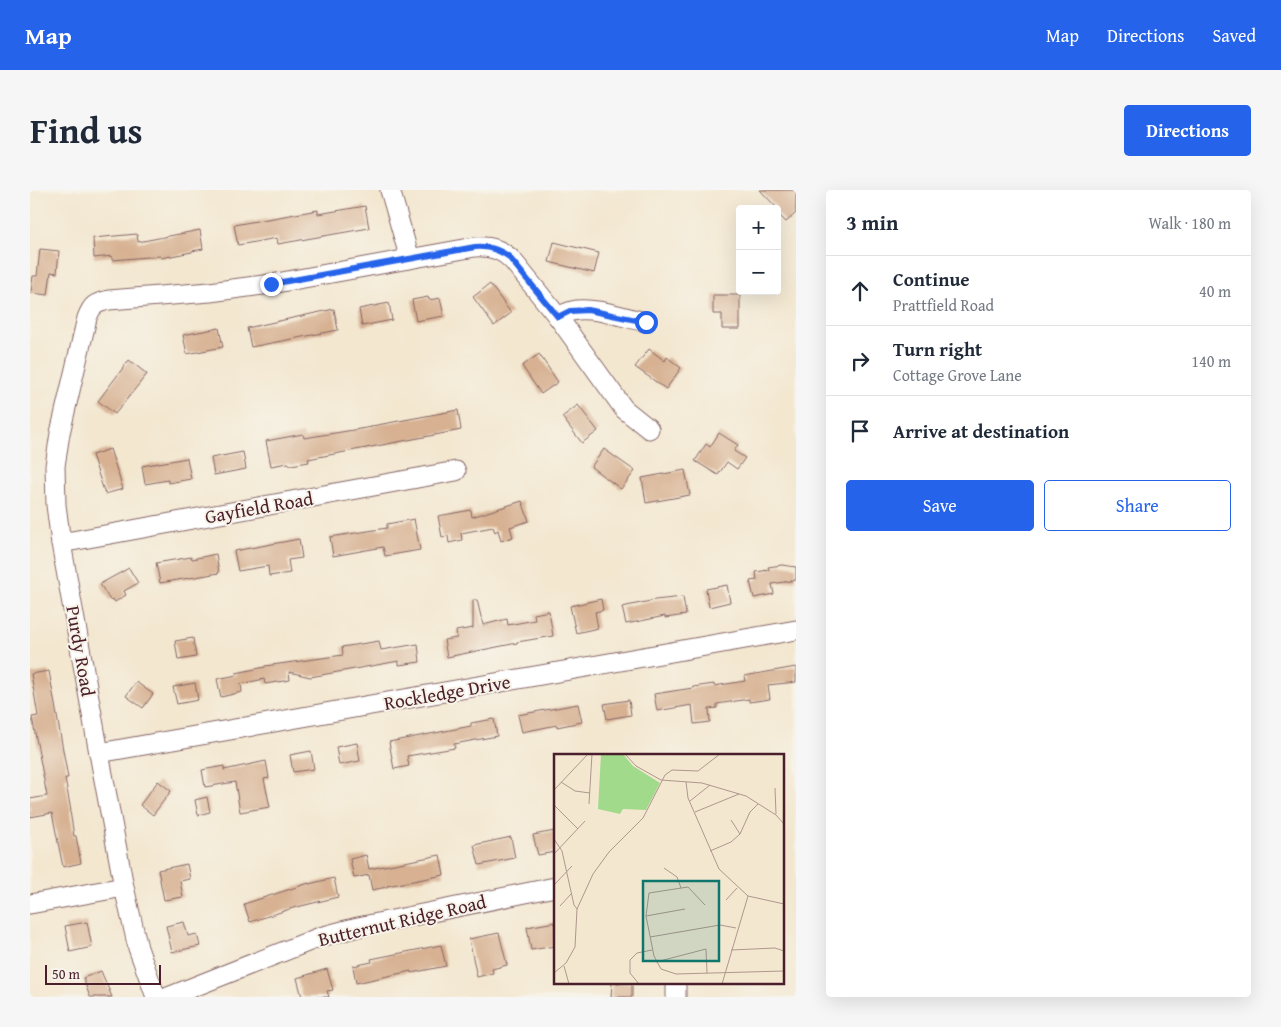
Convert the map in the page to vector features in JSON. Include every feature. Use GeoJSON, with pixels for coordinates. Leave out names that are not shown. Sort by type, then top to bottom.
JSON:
{"type":"FeatureCollection","features":[{"type":"Feature","properties":{"kind":"street"},"geometry":{"type":"LineString","coordinates":[[390,190],[410,259],[484,246],[501,251],[514,261],[558,317],[624,409],[650,429]]}},
{"type":"Feature","properties":{"kind":"street","name":"Purdy Road"},"geometry":{"type":"LineString","coordinates":[[156,997],[138,948],[124,887],[61,542],[56,504],[57,450],[86,318],[94,304],[109,300],[262,286],[410,259]]}},
{"type":"Feature","properties":{"kind":"street"},"geometry":{"type":"LineString","coordinates":[[558,317],[570,311],[588,310],[646,322]]}},
{"type":"Feature","properties":{"kind":"street","name":"Gayfield Road"},"geometry":{"type":"LineString","coordinates":[[61,542],[456,471]]}},
{"type":"Feature","properties":{"kind":"street","name":"Rockledge Drive"},"geometry":{"type":"LineString","coordinates":[[99,753],[796,630]]}},
{"type":"Feature","properties":{"kind":"street"},"geometry":{"type":"LineString","coordinates":[[30,904],[124,887]]}},
{"type":"Feature","properties":{"kind":"street","name":"Butternut Ridge Road"},"geometry":{"type":"LineString","coordinates":[[168,997],[320,937],[358,927],[554,887]]}},
{"type":"Feature","properties":{"kind":"street"},"geometry":{"type":"LineString","coordinates":[[676,984],[676,997]]}},
{"type":"Feature","properties":{"kind":"building"},"geometry":{"type":"Polygon","coordinates":[[[760,190],[796,190],[796,213],[786,222],[781,217],[781,205],[774,205],[760,190]]]}},
{"type":"Feature","properties":{"kind":"building"},"geometry":{"type":"Polygon","coordinates":[[[365,206],[369,228],[278,244],[277,238],[238,245],[234,225],[318,210],[318,214],[365,206]]]}},
{"type":"Feature","properties":{"kind":"building"},"geometry":{"type":"Polygon","coordinates":[[[200,230],[203,249],[192,252],[161,258],[160,256],[112,260],[112,256],[94,258],[93,238],[137,234],[138,242],[200,230]]]}},
{"type":"Feature","properties":{"kind":"building"},"geometry":{"type":"Polygon","coordinates":[[[554,242],[599,253],[594,273],[549,262],[554,242]]]}},
{"type":"Feature","properties":{"kind":"building"},"geometry":{"type":"Polygon","coordinates":[[[40,249],[59,251],[57,273],[51,272],[48,295],[31,293],[33,276],[37,276],[40,249]]]}},
{"type":"Feature","properties":{"kind":"building"},"geometry":{"type":"Polygon","coordinates":[[[490,284],[511,313],[494,326],[473,297],[490,284]]]}},
{"type":"Feature","properties":{"kind":"building"},"geometry":{"type":"Polygon","coordinates":[[[713,295],[740,295],[740,329],[722,329],[722,314],[713,314],[713,295]]]}},
{"type":"Feature","properties":{"kind":"building"},"geometry":{"type":"Polygon","coordinates":[[[428,297],[429,300],[440,298],[444,316],[416,321],[412,300],[428,297]]]}},
{"type":"Feature","properties":{"kind":"building"},"geometry":{"type":"Polygon","coordinates":[[[389,303],[392,320],[362,326],[359,309],[389,303]]]}},
{"type":"Feature","properties":{"kind":"building"},"geometry":{"type":"Polygon","coordinates":[[[334,309],[338,330],[251,347],[247,328],[334,309]]]}},
{"type":"Feature","properties":{"kind":"building"},"geometry":{"type":"Polygon","coordinates":[[[219,328],[223,347],[187,354],[183,335],[219,328]]]}},
{"type":"Feature","properties":{"kind":"building"},"geometry":{"type":"Polygon","coordinates":[[[649,349],[665,361],[667,357],[681,368],[666,389],[635,367],[649,349]]]}},
{"type":"Feature","properties":{"kind":"building"},"geometry":{"type":"Polygon","coordinates":[[[539,354],[558,382],[541,394],[522,366],[539,354]]]}},
{"type":"Feature","properties":{"kind":"building"},"geometry":{"type":"Polygon","coordinates":[[[129,360],[147,374],[115,414],[98,401],[129,360]]]}},
{"type":"Feature","properties":{"kind":"building"},"geometry":{"type":"Polygon","coordinates":[[[578,405],[598,431],[582,443],[562,417],[578,405]]]}},
{"type":"Feature","properties":{"kind":"building"},"geometry":{"type":"Polygon","coordinates":[[[458,410],[461,430],[308,459],[309,462],[271,466],[266,441],[303,434],[304,438],[458,410]]]}},
{"type":"Feature","properties":{"kind":"building"},"geometry":{"type":"Polygon","coordinates":[[[719,433],[738,445],[734,451],[745,458],[737,469],[727,462],[718,475],[695,461],[706,444],[710,447],[719,433]]]}},
{"type":"Feature","properties":{"kind":"building"},"geometry":{"type":"Polygon","coordinates":[[[110,449],[123,489],[105,494],[92,455],[110,449]]]}},
{"type":"Feature","properties":{"kind":"building"},"geometry":{"type":"Polygon","coordinates":[[[604,449],[635,471],[621,489],[591,467],[604,449]]]}},
{"type":"Feature","properties":{"kind":"building"},"geometry":{"type":"Polygon","coordinates":[[[243,452],[246,469],[214,475],[211,458],[243,452]]]}},
{"type":"Feature","properties":{"kind":"building"},"geometry":{"type":"Polygon","coordinates":[[[187,458],[191,479],[145,484],[142,466],[187,458]]]}},
{"type":"Feature","properties":{"kind":"building"},"geometry":{"type":"Polygon","coordinates":[[[685,470],[690,495],[646,503],[642,478],[685,470]]]}},
{"type":"Feature","properties":{"kind":"building"},"geometry":{"type":"Polygon","coordinates":[[[522,501],[529,521],[510,527],[513,537],[501,541],[498,530],[495,532],[493,527],[461,533],[462,540],[449,543],[448,536],[442,537],[438,516],[471,510],[472,517],[522,501]]]}},
{"type":"Feature","properties":{"kind":"building"},"geometry":{"type":"Polygon","coordinates":[[[414,519],[420,550],[385,556],[383,547],[333,556],[330,537],[387,528],[387,524],[414,519]]]}},
{"type":"Feature","properties":{"kind":"building"},"geometry":{"type":"Polygon","coordinates":[[[299,539],[302,558],[288,560],[290,573],[269,576],[268,566],[238,571],[234,551],[299,539]]]}},
{"type":"Feature","properties":{"kind":"building"},"geometry":{"type":"Polygon","coordinates":[[[216,554],[219,573],[160,583],[156,563],[216,554]]]}},
{"type":"Feature","properties":{"kind":"building"},"geometry":{"type":"Polygon","coordinates":[[[782,565],[796,567],[796,580],[772,584],[774,594],[754,598],[750,581],[757,580],[756,572],[769,570],[768,567],[782,565]]]}},
{"type":"Feature","properties":{"kind":"building"},"geometry":{"type":"Polygon","coordinates":[[[129,568],[138,583],[124,591],[126,595],[115,602],[113,599],[110,600],[100,584],[129,568]]]}},
{"type":"Feature","properties":{"kind":"building"},"geometry":{"type":"Polygon","coordinates":[[[727,585],[730,602],[709,607],[706,589],[727,585]]]}},
{"type":"Feature","properties":{"kind":"building"},"geometry":{"type":"Polygon","coordinates":[[[683,597],[686,615],[665,618],[665,616],[626,624],[622,607],[655,600],[683,597]]]}},
{"type":"Feature","properties":{"kind":"building"},"geometry":{"type":"Polygon","coordinates":[[[601,599],[603,610],[595,612],[598,628],[576,633],[570,606],[601,599]]]}},
{"type":"Feature","properties":{"kind":"building"},"geometry":{"type":"Polygon","coordinates":[[[473,600],[477,600],[483,625],[507,619],[508,625],[535,620],[534,614],[549,611],[553,636],[447,657],[444,640],[457,638],[456,631],[473,628],[473,600]]]}},
{"type":"Feature","properties":{"kind":"building"},"geometry":{"type":"Polygon","coordinates":[[[193,638],[196,657],[178,660],[175,641],[193,638]]]}},
{"type":"Feature","properties":{"kind":"building"},"geometry":{"type":"Polygon","coordinates":[[[379,641],[381,650],[418,644],[420,662],[399,665],[399,661],[310,677],[289,672],[290,680],[265,684],[264,679],[241,684],[242,692],[221,697],[217,679],[265,666],[343,655],[342,647],[379,641]]]}},
{"type":"Feature","properties":{"kind":"building"},"geometry":{"type":"Polygon","coordinates":[[[796,667],[796,682],[768,685],[770,699],[749,702],[749,699],[717,704],[717,708],[709,709],[710,722],[694,724],[692,705],[657,711],[654,694],[745,681],[744,676],[796,667]]]}},
{"type":"Feature","properties":{"kind":"building"},"geometry":{"type":"Polygon","coordinates":[[[49,671],[68,778],[65,778],[74,836],[76,836],[81,863],[63,867],[52,813],[30,817],[30,799],[47,796],[32,717],[38,716],[31,674],[49,671]]]}},
{"type":"Feature","properties":{"kind":"building"},"geometry":{"type":"Polygon","coordinates":[[[136,682],[153,694],[143,708],[126,696],[136,682]]]}},
{"type":"Feature","properties":{"kind":"building"},"geometry":{"type":"Polygon","coordinates":[[[195,683],[198,700],[177,704],[173,687],[195,683]]]}},
{"type":"Feature","properties":{"kind":"building"},"geometry":{"type":"Polygon","coordinates":[[[629,700],[631,715],[607,719],[604,704],[629,700]]]}},
{"type":"Feature","properties":{"kind":"building"},"geometry":{"type":"Polygon","coordinates":[[[578,704],[582,722],[522,732],[518,715],[578,704]]]}},
{"type":"Feature","properties":{"kind":"building"},"geometry":{"type":"Polygon","coordinates":[[[494,719],[497,736],[454,744],[455,748],[407,756],[409,766],[394,769],[389,742],[471,726],[471,723],[494,719]]]}},
{"type":"Feature","properties":{"kind":"building"},"geometry":{"type":"Polygon","coordinates":[[[357,743],[360,761],[339,765],[336,747],[357,743]]]}},
{"type":"Feature","properties":{"kind":"building"},"geometry":{"type":"Polygon","coordinates":[[[311,751],[314,769],[293,772],[290,755],[311,751]]]}},
{"type":"Feature","properties":{"kind":"building"},"geometry":{"type":"Polygon","coordinates":[[[266,761],[269,778],[264,779],[270,807],[240,812],[235,782],[205,787],[202,770],[224,766],[224,770],[266,761]]]}},
{"type":"Feature","properties":{"kind":"building"},"geometry":{"type":"Polygon","coordinates":[[[158,781],[171,791],[153,815],[140,805],[158,781]]]}},
{"type":"Feature","properties":{"kind":"building"},"geometry":{"type":"Polygon","coordinates":[[[207,797],[210,812],[198,815],[195,800],[207,797]]]}},
{"type":"Feature","properties":{"kind":"building"},"geometry":{"type":"Polygon","coordinates":[[[554,831],[554,852],[538,855],[533,835],[554,831]]]}},
{"type":"Feature","properties":{"kind":"building"},"geometry":{"type":"Polygon","coordinates":[[[511,837],[515,858],[479,865],[474,845],[511,837]]]}},
{"type":"Feature","properties":{"kind":"building"},"geometry":{"type":"Polygon","coordinates":[[[366,855],[369,869],[440,855],[444,875],[372,890],[369,875],[354,878],[350,859],[366,855]]]}},
{"type":"Feature","properties":{"kind":"building"},"geometry":{"type":"Polygon","coordinates":[[[187,864],[190,879],[180,881],[183,897],[164,900],[158,870],[187,864]]]}},
{"type":"Feature","properties":{"kind":"building"},"geometry":{"type":"Polygon","coordinates":[[[334,878],[338,897],[293,908],[250,922],[244,904],[309,883],[334,878]]]}},
{"type":"Feature","properties":{"kind":"building"},"geometry":{"type":"Polygon","coordinates":[[[87,922],[92,947],[70,952],[65,926],[87,922]]]}},
{"type":"Feature","properties":{"kind":"building"},"geometry":{"type":"Polygon","coordinates":[[[184,922],[188,936],[197,934],[200,946],[172,952],[166,926],[184,922]]]}},
{"type":"Feature","properties":{"kind":"building"},"geometry":{"type":"Polygon","coordinates":[[[554,922],[554,946],[531,950],[527,927],[554,922]]]}},
{"type":"Feature","properties":{"kind":"building"},"geometry":{"type":"Polygon","coordinates":[[[499,933],[507,965],[492,969],[493,973],[477,977],[469,939],[499,933]]]}},
{"type":"Feature","properties":{"kind":"building"},"geometry":{"type":"Polygon","coordinates":[[[441,945],[446,966],[411,973],[411,971],[356,983],[353,966],[372,962],[371,959],[441,945]]]}},
{"type":"Feature","properties":{"kind":"building"},"geometry":{"type":"Polygon","coordinates":[[[327,969],[333,990],[327,991],[329,997],[302,997],[297,978],[327,969]]]}},
{"type":"Feature","properties":{"kind":"building"},"geometry":{"type":"Polygon","coordinates":[[[101,971],[112,997],[90,997],[83,978],[101,971]]]}},
{"type":"Feature","properties":{"kind":"building"},"geometry":{"type":"Polygon","coordinates":[[[612,984],[632,984],[632,997],[611,997],[612,984]]]}},
{"type":"Feature","properties":{"kind":"route"},"geometry":{"type":"LineString","coordinates":[[271,284],[484,246],[501,251],[514,261],[558,317],[570,311],[588,310],[646,322]]}}]}
